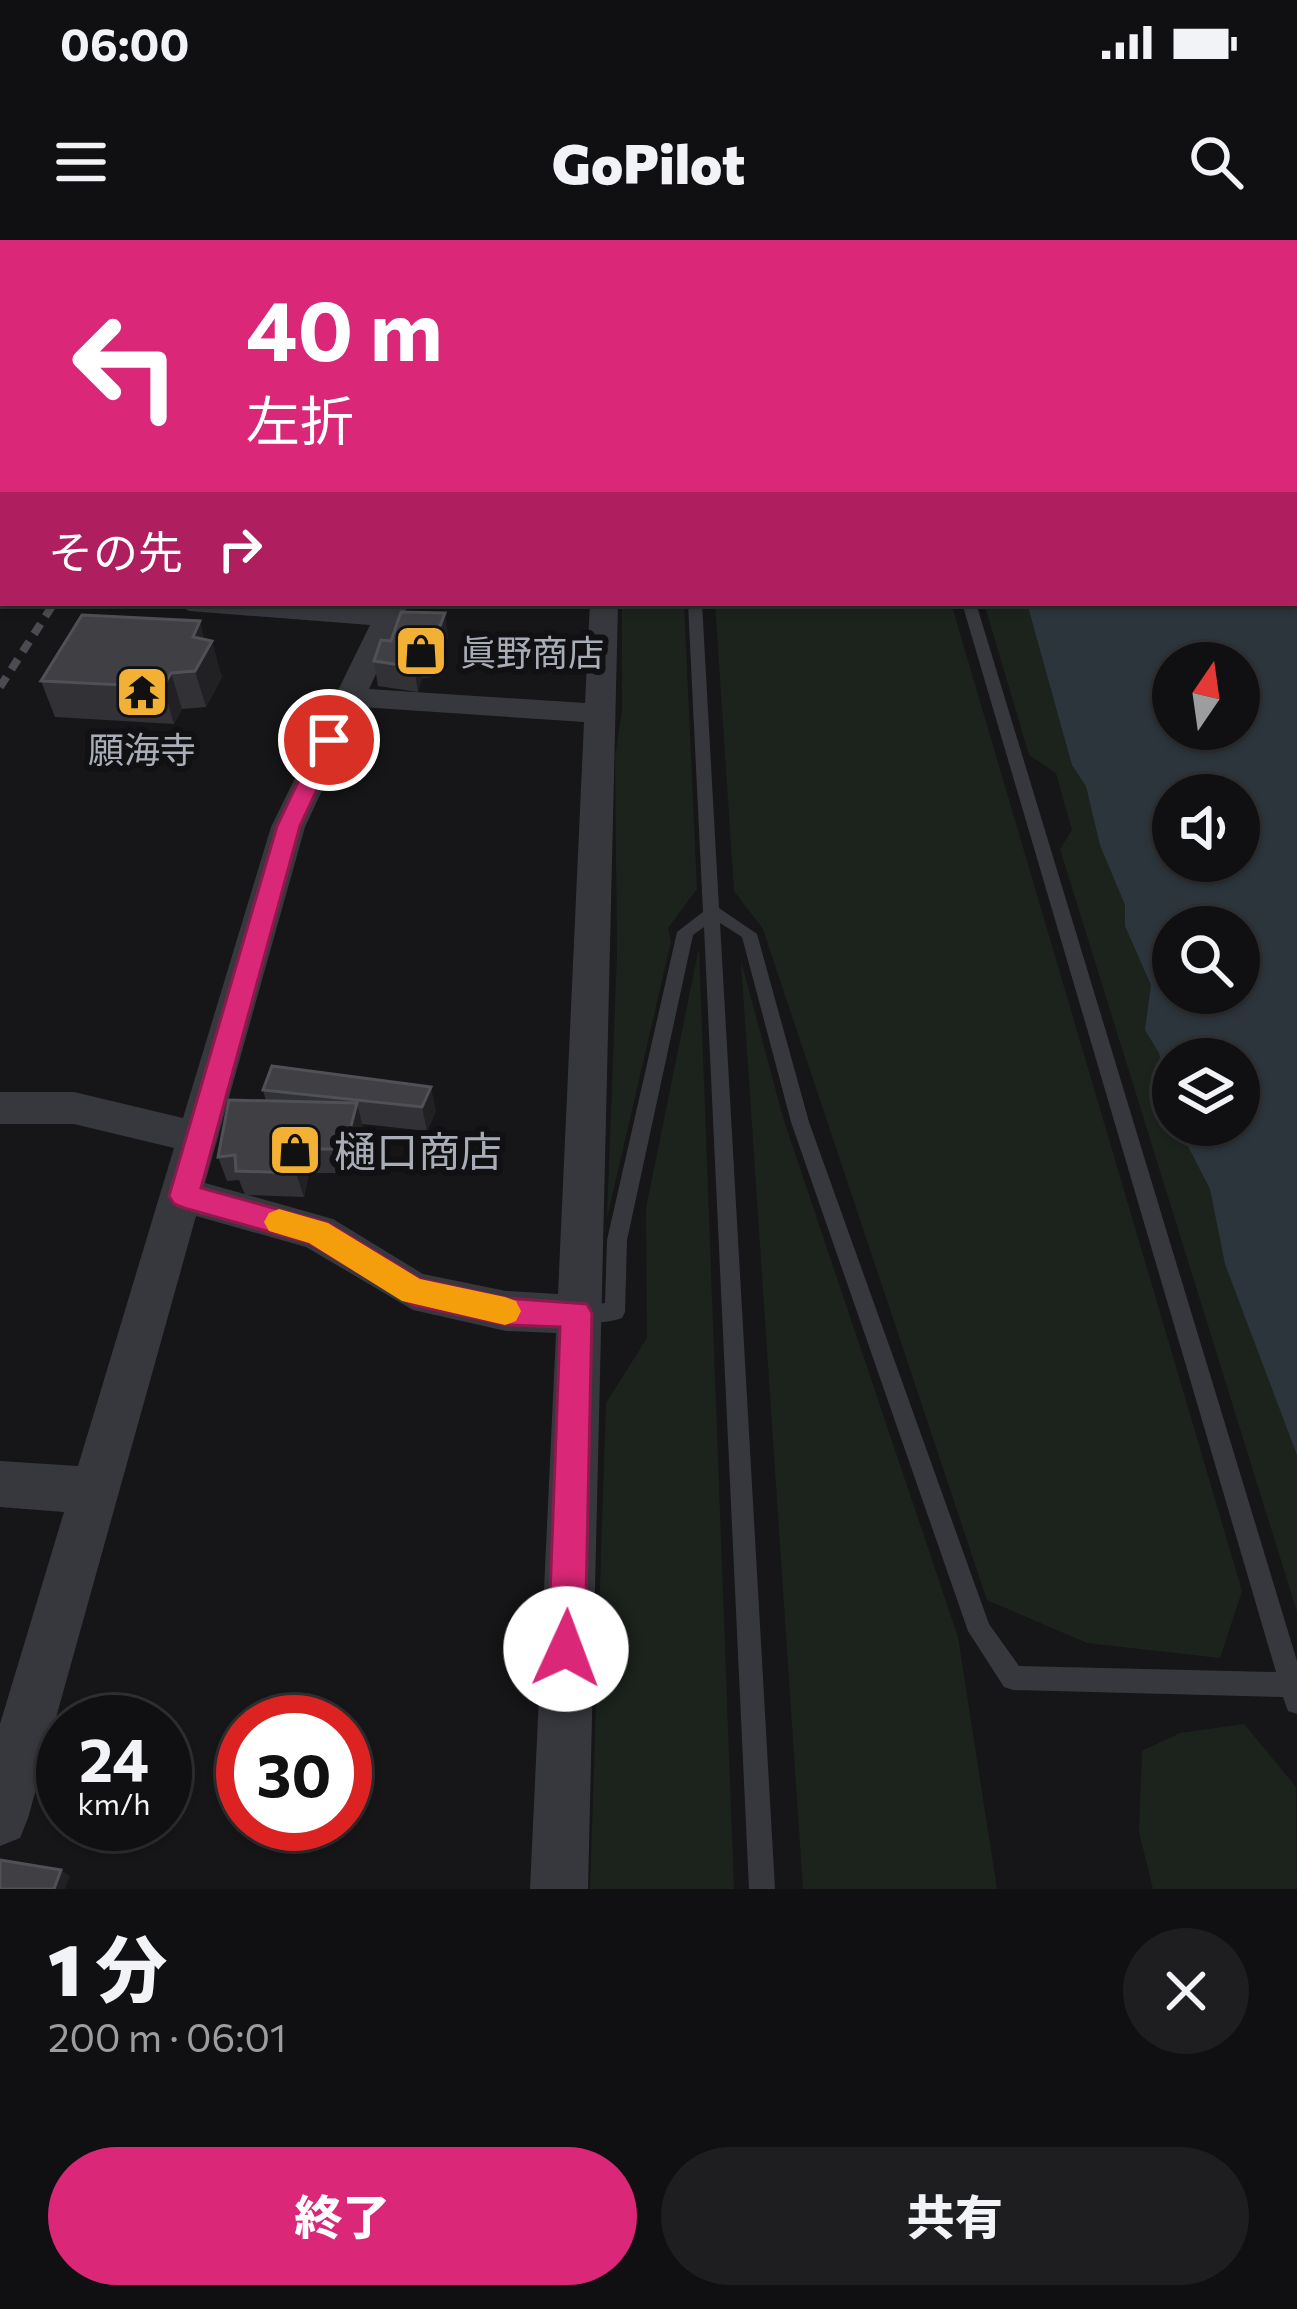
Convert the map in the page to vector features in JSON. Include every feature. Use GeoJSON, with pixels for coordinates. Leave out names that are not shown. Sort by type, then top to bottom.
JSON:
{"type":"FeatureCollection","features":[{"type":"Feature","properties":{"kind":"street"},"geometry":{"type":"LineString","coordinates":[[0,1818],[288,826],[392,610],[276,606]]}},
{"type":"Feature","properties":{"kind":"street"},"geometry":{"type":"LineString","coordinates":[[559,1889],[604,606]]}},
{"type":"Feature","properties":{"kind":"street"},"geometry":{"type":"LineString","coordinates":[[350,697],[603,714]]}},
{"type":"Feature","properties":{"kind":"street"},"geometry":{"type":"LineString","coordinates":[[0,1108],[74,1108],[201,1138]]}},
{"type":"Feature","properties":{"kind":"street"},"geometry":{"type":"LineString","coordinates":[[184,1196],[318,1232],[413,1292],[506,1311],[576,1313]]}},
{"type":"Feature","properties":{"kind":"street"},"geometry":{"type":"LineString","coordinates":[[0,1484],[98,1492]]}},
{"type":"Feature","properties":{"kind":"lane"},"geometry":{"type":"LineString","coordinates":[[695,606],[762,1889]]}},
{"type":"Feature","properties":{"kind":"lane"},"geometry":{"type":"LineString","coordinates":[[714,912],[749,934],[800,1122],[980,1631],[1012,1678],[1294,1693],[970,606]]}},
{"type":"Feature","properties":{"kind":"lane"},"geometry":{"type":"LineString","coordinates":[[576,1313],[615,1312],[617,1240],[685,932],[714,912]]}},
{"type":"Feature","properties":{"kind":"shaded area"},"geometry":{"type":"Polygon","coordinates":[[[622,606],[684,606],[697,889],[668,928],[671,942],[607,1218],[617,955],[615,757],[622,711],[622,606]]]}},
{"type":"Feature","properties":{"kind":"shaded area"},"geometry":{"type":"Polygon","coordinates":[[[715,606],[952,606],[1242,1591],[1220,1658],[1087,1643],[987,1600],[763,929],[734,891],[715,606]]]}},
{"type":"Feature","properties":{"kind":"shaded area"},"geometry":{"type":"Polygon","coordinates":[[[985,606],[1052,606],[1152,926],[1152,1014],[1173,1014],[1173,1038],[1152,1038],[1152,1145],[1060,849],[1072,830],[1056,773],[1029,755],[985,606]]]}},
{"type":"Feature","properties":{"kind":"shaded area"},"geometry":{"type":"Polygon","coordinates":[[[1028,606],[1297,606],[1297,1455],[1225,1264],[1210,1189],[1188,1146],[1260,1146],[1260,1038],[1152,1042],[1145,1030],[1151,985],[1125,926],[1125,905],[1100,845],[1086,786],[1072,765],[1028,606]]]}},
{"type":"Feature","properties":{"kind":"shaded area"},"geometry":{"type":"Polygon","coordinates":[[[699,948],[734,1889],[590,1889],[606,1403],[647,1338],[646,1208],[699,948]]]}},
{"type":"Feature","properties":{"kind":"shaded area"},"geometry":{"type":"Polygon","coordinates":[[[741,961],[784,1121],[958,1637],[997,1889],[803,1889],[741,961]]]}},
{"type":"Feature","properties":{"kind":"shaded area"},"geometry":{"type":"Polygon","coordinates":[[[1152,1146],[1227,1146],[1297,1320],[1297,1612],[1152,1146]]]}},
{"type":"Feature","properties":{"kind":"shaded area"},"geometry":{"type":"Polygon","coordinates":[[[1244,1724],[1296,1787],[1297,1889],[1153,1889],[1139,1832],[1142,1751],[1180,1733],[1244,1724]]]}},
{"type":"Feature","properties":{"kind":"building"},"geometry":{"type":"Polygon","coordinates":[[[401,612],[445,613],[430,652],[419,653],[414,667],[374,661],[381,640],[391,641],[401,612]]]}},
{"type":"Feature","properties":{"kind":"building"},"geometry":{"type":"Polygon","coordinates":[[[82,615],[200,621],[193,637],[212,641],[195,671],[171,673],[163,687],[41,681],[82,615]]]}},
{"type":"Feature","properties":{"kind":"building"},"geometry":{"type":"Polygon","coordinates":[[[272,1066],[431,1087],[422,1107],[263,1090],[272,1066]]]}},
{"type":"Feature","properties":{"kind":"building"},"geometry":{"type":"Polygon","coordinates":[[[229,1100],[357,1103],[345,1149],[301,1149],[296,1173],[236,1171],[235,1155],[218,1157],[229,1100]]]}},
{"type":"Feature","properties":{"kind":"building"},"geometry":{"type":"Polygon","coordinates":[[[0,1860],[61,1870],[54,1889],[0,1889],[0,1860]]]}},
{"type":"Feature","properties":{"kind":"railway"},"geometry":{"type":"LineString","coordinates":[[0,687],[52,606]]}},
{"type":"Feature","properties":{"kind":"slow traffic"},"geometry":{"type":"LineString","coordinates":[[279,1222],[318,1232],[413,1292],[505,1311]]}},
{"type":"Feature","properties":{"kind":"place","name":"眞野商店"},"geometry":{"type":"Point","coordinates":[421,651]}},
{"type":"Feature","properties":{"kind":"place","name":"願海寺"},"geometry":{"type":"Point","coordinates":[142,692]}},
{"type":"Feature","properties":{"kind":"place","name":"樋口商店"},"geometry":{"type":"Point","coordinates":[295,1150]}},
{"type":"Feature","properties":{"kind":"route"},"geometry":{"type":"LineString","coordinates":[[329,740],[288,826],[184,1196],[318,1232],[413,1292],[506,1311],[576,1313],[566,1649]]}}]}
